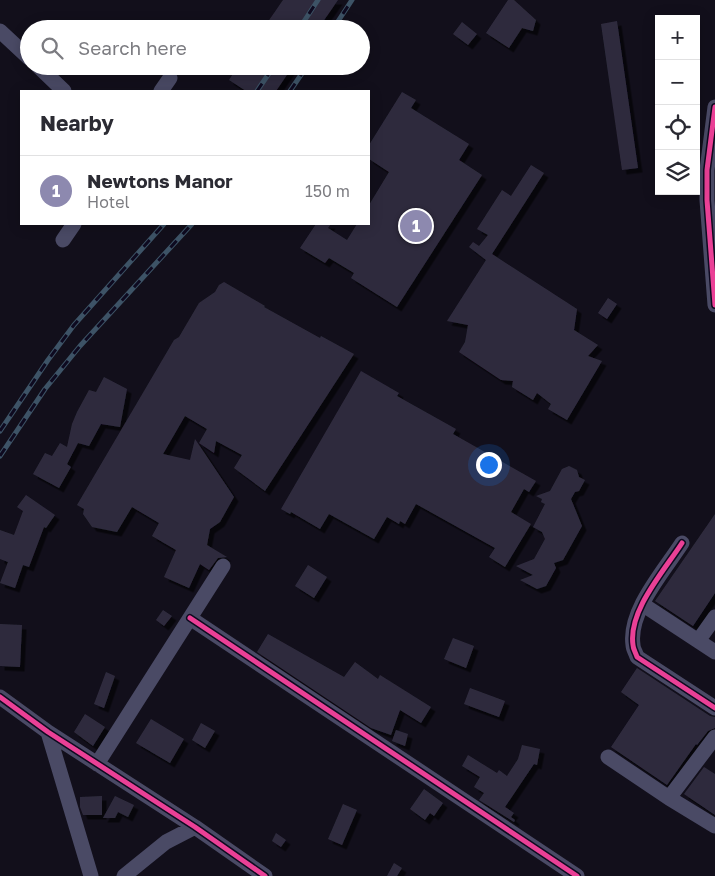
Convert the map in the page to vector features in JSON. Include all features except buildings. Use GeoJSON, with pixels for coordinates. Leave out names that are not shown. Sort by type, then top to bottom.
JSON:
{"type":"FeatureCollection","features":[{"type":"Feature","properties":{"kind":"street"},"geometry":{"type":"LineString","coordinates":[[0,31],[20,50]]}},
{"type":"Feature","properties":{"kind":"street"},"geometry":{"type":"LineString","coordinates":[[47,75],[63,90]]}},
{"type":"Feature","properties":{"kind":"street"},"geometry":{"type":"LineString","coordinates":[[715,107],[708,170],[708,200],[715,305]]}},
{"type":"Feature","properties":{"kind":"street"},"geometry":{"type":"LineString","coordinates":[[63,240],[73,225]]}},
{"type":"Feature","properties":{"kind":"street"},"geometry":{"type":"LineString","coordinates":[[682,543],[642,604],[634,625],[633,645],[637,657],[715,708]]}},
{"type":"Feature","properties":{"kind":"street"},"geometry":{"type":"LineString","coordinates":[[97,764],[223,566]]}},
{"type":"Feature","properties":{"kind":"street"},"geometry":{"type":"LineString","coordinates":[[642,604],[715,652]]}},
{"type":"Feature","properties":{"kind":"street"},"geometry":{"type":"LineString","coordinates":[[698,641],[715,617]]}},
{"type":"Feature","properties":{"kind":"street"},"geometry":{"type":"LineString","coordinates":[[190,618],[577,876]]}},
{"type":"Feature","properties":{"kind":"street"},"geometry":{"type":"LineString","coordinates":[[0,697],[48,732],[196,827],[266,876]]}},
{"type":"Feature","properties":{"kind":"street"},"geometry":{"type":"LineString","coordinates":[[48,732],[91,876]]}},
{"type":"Feature","properties":{"kind":"street"},"geometry":{"type":"LineString","coordinates":[[669,798],[715,737]]}},
{"type":"Feature","properties":{"kind":"street"},"geometry":{"type":"LineString","coordinates":[[608,757],[715,826]]}},
{"type":"Feature","properties":{"kind":"street"},"geometry":{"type":"LineString","coordinates":[[124,876],[166,842],[196,827]]}},
{"type":"Feature","properties":{"kind":"railway"},"geometry":{"type":"LineString","coordinates":[[305,20],[318,0]]}},
{"type":"Feature","properties":{"kind":"railway"},"geometry":{"type":"LineString","coordinates":[[339,20],[352,0]]}},
{"type":"Feature","properties":{"kind":"railway"},"geometry":{"type":"LineString","coordinates":[[258,90],[268,75]]}},
{"type":"Feature","properties":{"kind":"railway"},"geometry":{"type":"LineString","coordinates":[[291,90],[301,75]]}},
{"type":"Feature","properties":{"kind":"railway"},"geometry":{"type":"LineString","coordinates":[[0,431],[74,325],[163,225]]}},
{"type":"Feature","properties":{"kind":"railway"},"geometry":{"type":"LineString","coordinates":[[0,456],[45,389],[80,346],[191,225]]}},
{"type":"Feature","properties":{"kind":"cycle path"},"geometry":{"type":"LineString","coordinates":[[715,107],[707,170],[707,200],[715,305]]}},
{"type":"Feature","properties":{"kind":"cycle path"},"geometry":{"type":"LineString","coordinates":[[682,543],[642,605],[633,632],[633,646],[637,657],[715,708]]}},
{"type":"Feature","properties":{"kind":"cycle path"},"geometry":{"type":"LineString","coordinates":[[190,618],[577,876]]}},
{"type":"Feature","properties":{"kind":"cycle path"},"geometry":{"type":"LineString","coordinates":[[0,697],[48,732],[195,827],[265,876]]}},
{"type":"Feature","properties":{"kind":"place","name":"Newtons Manor"},"geometry":{"type":"Point","coordinates":[416,226]}}]}
